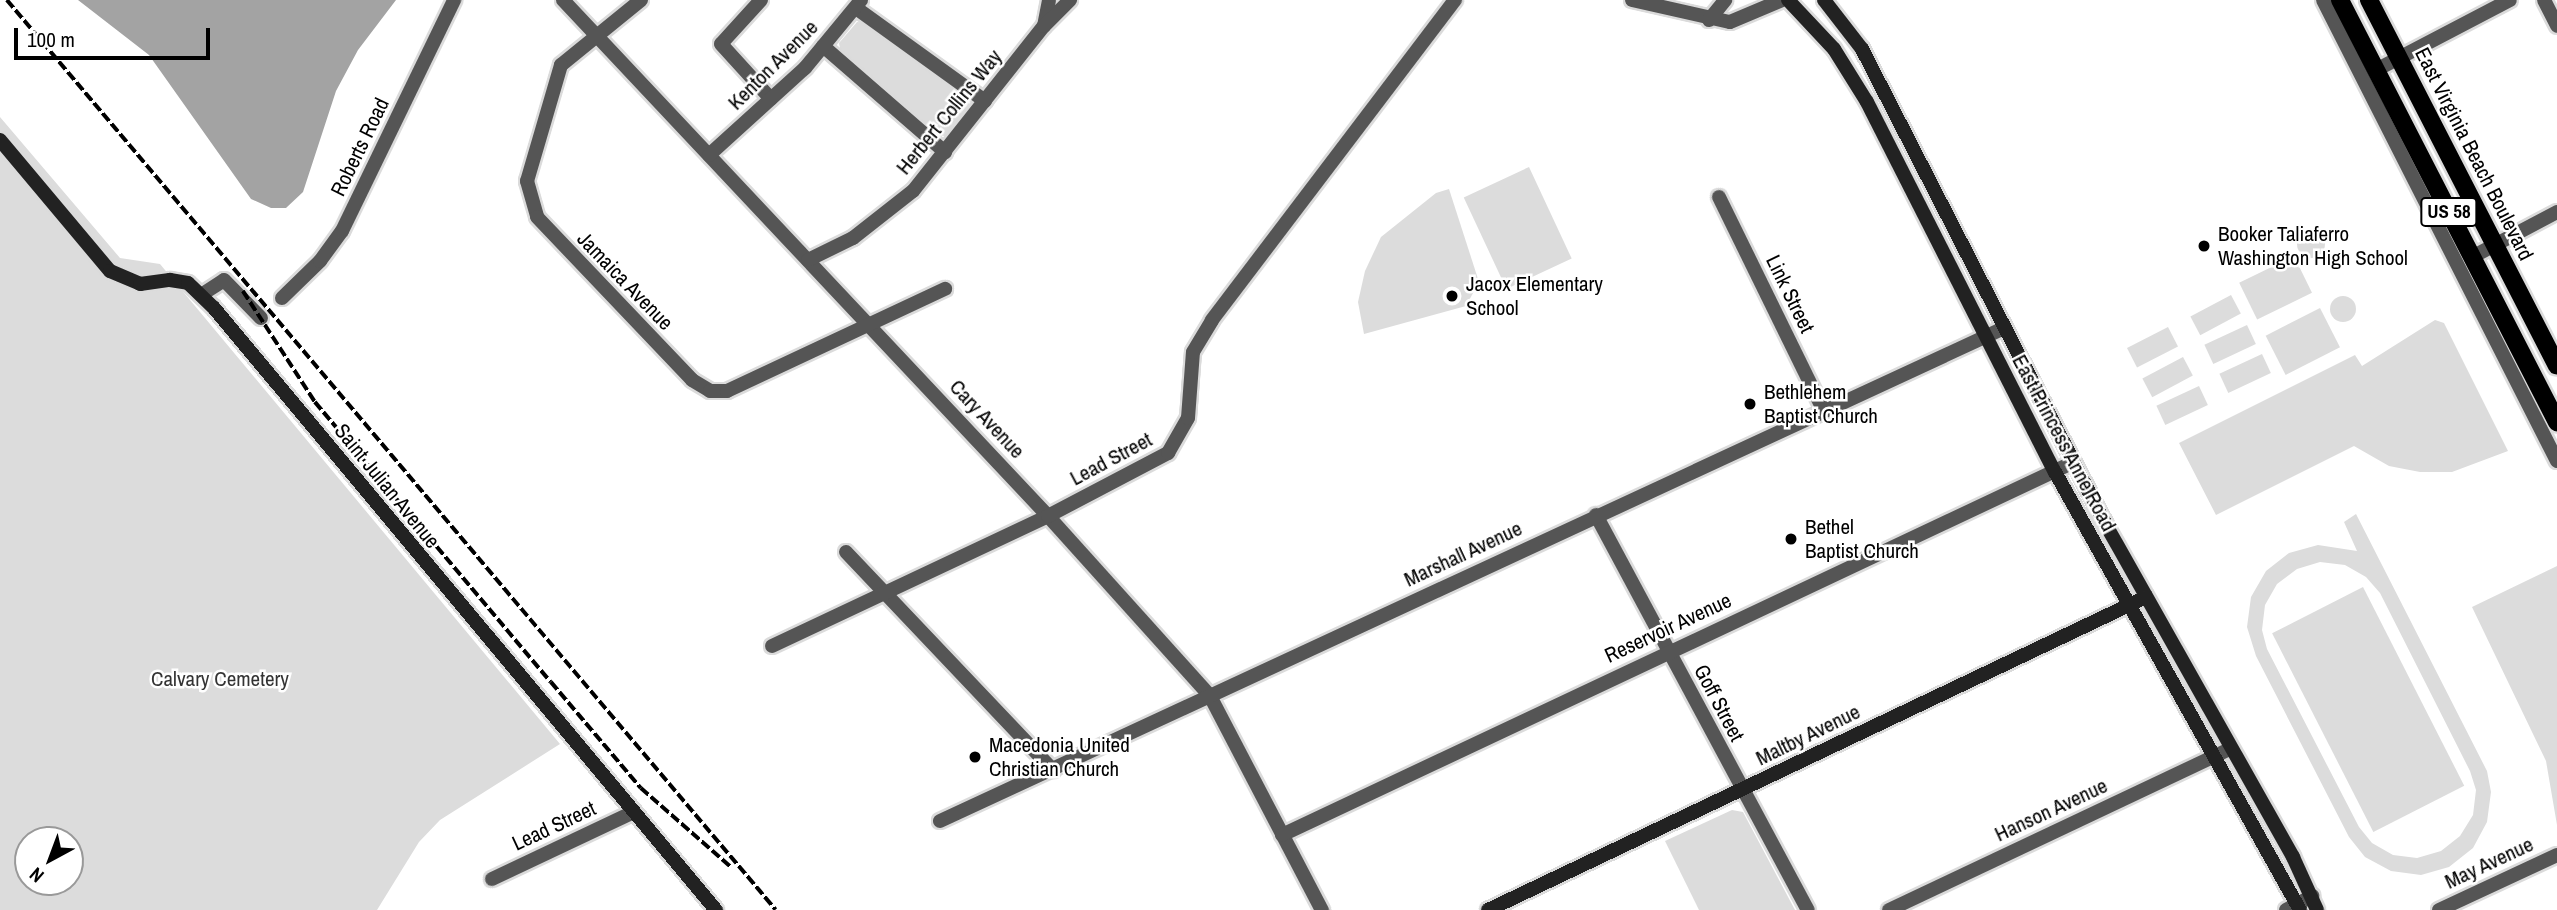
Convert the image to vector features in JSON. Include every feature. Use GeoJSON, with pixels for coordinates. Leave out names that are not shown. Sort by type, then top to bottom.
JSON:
{"type":"FeatureCollection","features":[{"type":"Feature","properties":{"kind":"main road","name":"East Princess Anne Road"},"geometry":{"type":"LineString","coordinates":[[1788,0],[1834,49],[1867,103],[2055,472],[2294,908]]}},
{"type":"Feature","properties":{"kind":"main road","name":"East Princess Anne Road"},"geometry":{"type":"LineString","coordinates":[[1824,0],[1862,49],[2074,462],[2314,903]]}},
{"type":"Feature","properties":{"kind":"main road","name":"US 58"},"geometry":{"type":"LineString","coordinates":[[2340,0],[2472,257],[2550,394],[2557,423]]}},
{"type":"Feature","properties":{"kind":"main road","name":"East Virginia Beach Boulevard"},"geometry":{"type":"LineString","coordinates":[[2369,0],[2557,366]]}},
{"type":"Feature","properties":{"kind":"main road","name":"Saint Julian Avenue"},"geometry":{"type":"LineString","coordinates":[[0,140],[110,271],[140,284],[178,280],[201,295],[716,910]]}},
{"type":"Feature","properties":{"kind":"main road","name":"Maltby Avenue"},"geometry":{"type":"LineString","coordinates":[[1488,910],[2146,597]]}},
{"type":"Feature","properties":{"kind":"street","name":"Roberts Road"},"geometry":{"type":"LineString","coordinates":[[282,298],[342,231],[454,0]]}},
{"type":"Feature","properties":{"kind":"street","name":"Cary Avenue"},"geometry":{"type":"LineString","coordinates":[[563,0],[1048,516],[1210,696],[1322,910]]}},
{"type":"Feature","properties":{"kind":"street","name":"Jamaica Avenue"},"geometry":{"type":"LineString","coordinates":[[642,0],[561,65],[527,181],[537,218],[692,380],[710,391],[727,391],[945,289]]}},
{"type":"Feature","properties":{"kind":"street"},"geometry":{"type":"LineString","coordinates":[[761,0],[721,44],[771,99]]}},
{"type":"Feature","properties":{"kind":"street","name":"Herbert Collins Way"},"geometry":{"type":"LineString","coordinates":[[1044,26],[1049,0]]}},
{"type":"Feature","properties":{"kind":"street","name":"Herbert Collins Way"},"geometry":{"type":"LineString","coordinates":[[808,260],[853,238],[913,191],[1044,26],[1070,0]]}},
{"type":"Feature","properties":{"kind":"street","name":"Lead Street"},"geometry":{"type":"LineString","coordinates":[[772,646],[1048,516],[1168,453],[1188,418],[1194,352],[1212,320],[1455,0]]}},
{"type":"Feature","properties":{"kind":"street"},"geometry":{"type":"LineString","coordinates":[[1632,0],[1709,20],[1745,19],[1782,0]]}},
{"type":"Feature","properties":{"kind":"street"},"geometry":{"type":"LineString","coordinates":[[1709,20],[1725,0]]}},
{"type":"Feature","properties":{"kind":"street"},"geometry":{"type":"LineString","coordinates":[[2323,0],[2557,461]]}},
{"type":"Feature","properties":{"kind":"street"},"geometry":{"type":"LineString","coordinates":[[2376,70],[2510,0]]}},
{"type":"Feature","properties":{"kind":"street"},"geometry":{"type":"LineString","coordinates":[[2544,0],[2557,26]]}},
{"type":"Feature","properties":{"kind":"street"},"geometry":{"type":"LineString","coordinates":[[859,4],[985,101]]}},
{"type":"Feature","properties":{"kind":"street","name":"Kenton Avenue"},"geometry":{"type":"LineString","coordinates":[[709,155],[771,99],[823,46],[859,4]]}},
{"type":"Feature","properties":{"kind":"street"},"geometry":{"type":"LineString","coordinates":[[823,46],[945,152]]}},
{"type":"Feature","properties":{"kind":"street","name":"Link Street"},"geometry":{"type":"LineString","coordinates":[[1719,197],[1823,409]]}},
{"type":"Feature","properties":{"kind":"street"},"geometry":{"type":"LineString","coordinates":[[2472,257],[2557,212]]}},
{"type":"Feature","properties":{"kind":"street"},"geometry":{"type":"LineString","coordinates":[[201,295],[224,280],[261,318]]}},
{"type":"Feature","properties":{"kind":"street","name":"Marshall Avenue"},"geometry":{"type":"LineString","coordinates":[[940,821],[1983,334],[2004,328]]}},
{"type":"Feature","properties":{"kind":"street","name":"Reservoir Avenue"},"geometry":{"type":"LineString","coordinates":[[1282,835],[2074,462]]}},
{"type":"Feature","properties":{"kind":"street","name":"Goff Street"},"geometry":{"type":"LineString","coordinates":[[1596,514],[1741,790],[1808,910]]}},
{"type":"Feature","properties":{"kind":"street"},"geometry":{"type":"LineString","coordinates":[[846,552],[1053,770]]}},
{"type":"Feature","properties":{"kind":"street","name":"Hanson Avenue"},"geometry":{"type":"LineString","coordinates":[[1889,910],[2231,748]]}},
{"type":"Feature","properties":{"kind":"street","name":"Lead Street"},"geometry":{"type":"LineString","coordinates":[[492,879],[634,812]]}},
{"type":"Feature","properties":{"kind":"street","name":"May Avenue"},"geometry":{"type":"LineString","coordinates":[[2439,910],[2557,855]]}},
{"type":"Feature","properties":{"kind":"street"},"geometry":{"type":"LineString","coordinates":[[2294,908],[2314,903]]}},
{"type":"Feature","properties":{"kind":"green space"},"geometry":{"type":"Polygon","coordinates":[[[857,22],[869,23],[967,95],[970,105],[945,136],[936,135],[841,54],[839,43],[857,22]]]}},
{"type":"Feature","properties":{"kind":"green space","name":"Calvary Cemetery"},"geometry":{"type":"Polygon","coordinates":[[[0,117],[120,258],[160,264],[560,744],[440,820],[419,842],[377,910],[0,910],[0,117]]]}},
{"type":"Feature","properties":{"kind":"green space"},"geometry":{"type":"Polygon","coordinates":[[[1529,167],[1572,259],[1506,289],[1464,197],[1529,167]]]}},
{"type":"Feature","properties":{"kind":"green space"},"geometry":{"type":"Polygon","coordinates":[[[1449,189],[1479,282],[1466,306],[1364,334],[1358,302],[1365,271],[1381,237],[1436,193],[1449,189]]]}},
{"type":"Feature","properties":{"kind":"green space"},"geometry":{"type":"Polygon","coordinates":[[[2311,230],[2321,234],[2325,244],[2321,254],[2311,258],[2301,254],[2297,244],[2301,234],[2311,230]]]}},
{"type":"Feature","properties":{"kind":"green space"},"geometry":{"type":"Polygon","coordinates":[[[2294,256],[2312,293],[2257,320],[2239,283],[2294,256]]]}},
{"type":"Feature","properties":{"kind":"green space"},"geometry":{"type":"Polygon","coordinates":[[[2231,295],[2241,314],[2200,335],[2190,317],[2231,295]]]}},
{"type":"Feature","properties":{"kind":"green space"},"geometry":{"type":"Polygon","coordinates":[[[2343,296],[2352,300],[2356,309],[2352,318],[2343,322],[2334,318],[2330,309],[2334,300],[2343,296]]]}},
{"type":"Feature","properties":{"kind":"green space"},"geometry":{"type":"Polygon","coordinates":[[[2320,308],[2340,347],[2286,375],[2266,336],[2320,308]]]}},
{"type":"Feature","properties":{"kind":"green space"},"geometry":{"type":"Polygon","coordinates":[[[2435,320],[2444,323],[2508,451],[2452,472],[2420,472],[2389,466],[2354,446],[2216,515],[2179,443],[2355,355],[2362,366],[2435,320]]]}},
{"type":"Feature","properties":{"kind":"green space"},"geometry":{"type":"Polygon","coordinates":[[[2247,325],[2256,344],[2213,364],[2204,345],[2247,325]]]}},
{"type":"Feature","properties":{"kind":"green space"},"geometry":{"type":"Polygon","coordinates":[[[2168,327],[2178,347],[2137,367],[2127,348],[2168,327]]]}},
{"type":"Feature","properties":{"kind":"green space"},"geometry":{"type":"Polygon","coordinates":[[[2262,354],[2271,373],[2228,393],[2219,374],[2262,354]]]}},
{"type":"Feature","properties":{"kind":"green space"},"geometry":{"type":"Polygon","coordinates":[[[2183,357],[2193,376],[2152,397],[2142,379],[2183,357]]]}},
{"type":"Feature","properties":{"kind":"green space"},"geometry":{"type":"Polygon","coordinates":[[[2199,386],[2208,405],[2165,425],[2156,406],[2199,386]]]}},
{"type":"Feature","properties":{"kind":"green space"},"geometry":{"type":"Polygon","coordinates":[[[2356,514],[2487,771],[2491,792],[2487,822],[2473,848],[2449,867],[2421,875],[2391,871],[2365,857],[2349,837],[2256,656],[2247,627],[2251,597],[2266,571],[2289,553],[2318,545],[2357,551],[2344,522],[2356,514]],[[2320,562],[2297,569],[2277,584],[2265,605],[2262,630],[2267,649],[2359,827],[2372,843],[2393,855],[2417,858],[2441,851],[2460,836],[2473,815],[2476,790],[2470,771],[2380,593],[2366,577],[2345,565],[2320,562]]]}},
{"type":"Feature","properties":{"kind":"green space"},"geometry":{"type":"Polygon","coordinates":[[[2557,566],[2557,825],[2546,761],[2472,607],[2557,566]]]}},
{"type":"Feature","properties":{"kind":"green space"},"geometry":{"type":"Polygon","coordinates":[[[2363,587],[2464,786],[2373,832],[2272,633],[2363,587]]]}},
{"type":"Feature","properties":{"kind":"green space"},"geometry":{"type":"Polygon","coordinates":[[[1732,810],[1743,812],[1795,910],[1699,910],[1665,841],[1732,810]]]}},
{"type":"Feature","properties":{"kind":"shaded area"},"geometry":{"type":"Polygon","coordinates":[[[78,0],[396,0],[358,50],[336,91],[303,192],[286,208],[271,208],[251,199],[149,55],[78,0]]]}},
{"type":"Feature","properties":{"kind":"railway"},"geometry":{"type":"LineString","coordinates":[[7,0],[776,910]]}},
{"type":"Feature","properties":{"kind":"railway"},"geometry":{"type":"LineString","coordinates":[[243,291],[315,402],[551,682],[641,788],[732,868]]}},
{"type":"Feature","properties":{"kind":"place","name":"Booker Taliaferro Washington High School"},"geometry":{"type":"Point","coordinates":[2204,246]}},
{"type":"Feature","properties":{"kind":"place","name":"Jacox Elementary School"},"geometry":{"type":"Point","coordinates":[1452,296]}},
{"type":"Feature","properties":{"kind":"place","name":"Bethlehem Baptist Church"},"geometry":{"type":"Point","coordinates":[1750,404]}},
{"type":"Feature","properties":{"kind":"place","name":"Bethel Baptist Church"},"geometry":{"type":"Point","coordinates":[1791,539]}},
{"type":"Feature","properties":{"kind":"place","name":"Macedonia United Christian Church"},"geometry":{"type":"Point","coordinates":[975,757]}}]}
